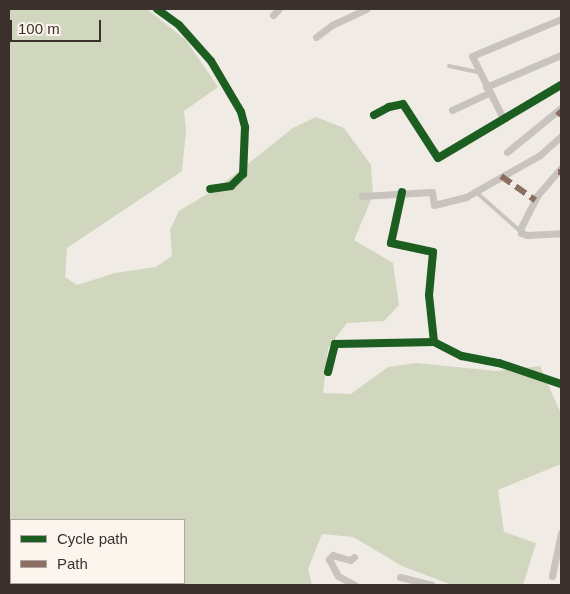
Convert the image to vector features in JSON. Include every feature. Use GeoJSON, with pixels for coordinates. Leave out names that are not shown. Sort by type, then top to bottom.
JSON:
{"type":"FeatureCollection","features":[{"type":"Feature","properties":{"kind":"street"},"geometry":{"type":"LineString","coordinates":[[157,9],[179,25],[211,61],[241,112],[245,127],[246,164],[243,174],[231,186],[210,189]]}},
{"type":"Feature","properties":{"kind":"street"},"geometry":{"type":"LineString","coordinates":[[273,15],[279,9]]}},
{"type":"Feature","properties":{"kind":"street"},"geometry":{"type":"LineString","coordinates":[[316,37],[332,25],[367,9]]}},
{"type":"Feature","properties":{"kind":"street"},"geometry":{"type":"LineString","coordinates":[[503,118],[473,62],[474,53],[561,19]]}},
{"type":"Feature","properties":{"kind":"street"},"geometry":{"type":"LineString","coordinates":[[452,110],[487,90],[561,54]]}},
{"type":"Feature","properties":{"kind":"street"},"geometry":{"type":"LineString","coordinates":[[374,115],[389,107],[403,104],[438,158],[561,84]]}},
{"type":"Feature","properties":{"kind":"street"},"geometry":{"type":"LineString","coordinates":[[507,152],[561,108]]}},
{"type":"Feature","properties":{"kind":"street"},"geometry":{"type":"LineString","coordinates":[[362,196],[402,192],[432,192],[434,205],[476,192],[505,173],[540,156],[561,136]]}},
{"type":"Feature","properties":{"kind":"street"},"geometry":{"type":"LineString","coordinates":[[561,168],[537,196],[522,233],[549,235],[561,233]]}},
{"type":"Feature","properties":{"kind":"street"},"geometry":{"type":"LineString","coordinates":[[402,192],[391,243],[433,252],[429,295],[434,342]]}},
{"type":"Feature","properties":{"kind":"street"},"geometry":{"type":"LineString","coordinates":[[328,372],[335,344],[434,342],[462,356],[499,364],[561,384]]}},
{"type":"Feature","properties":{"kind":"street"},"geometry":{"type":"LineString","coordinates":[[552,576],[561,533]]}},
{"type":"Feature","properties":{"kind":"street"},"geometry":{"type":"LineString","coordinates":[[354,557],[350,560],[334,555],[329,559],[338,576],[355,585]]}},
{"type":"Feature","properties":{"kind":"street"},"geometry":{"type":"LineString","coordinates":[[400,577],[431,585]]}},
{"type":"Feature","properties":{"kind":"lane"},"geometry":{"type":"LineString","coordinates":[[449,66],[478,72]]}},
{"type":"Feature","properties":{"kind":"lane"},"geometry":{"type":"LineString","coordinates":[[476,192],[486,204],[522,233]]}},
{"type":"Feature","properties":{"kind":"green space"},"geometry":{"type":"Polygon","coordinates":[[[9,9],[147,9],[186,40],[218,87],[184,111],[186,131],[182,171],[67,248],[65,277],[77,285],[115,273],[156,267],[172,256],[170,230],[179,211],[219,187],[293,128],[316,117],[344,128],[371,165],[373,195],[354,240],[393,263],[399,305],[384,321],[347,323],[328,348],[323,393],[351,394],[388,367],[416,363],[496,371],[540,366],[561,414],[561,464],[498,490],[504,532],[536,543],[523,585],[452,585],[402,566],[353,537],[322,534],[308,569],[312,585],[9,585],[9,9]]]}},
{"type":"Feature","properties":{"kind":"marked path"},"geometry":{"type":"LineString","coordinates":[[557,111],[561,115]]}},
{"type":"Feature","properties":{"kind":"marked path"},"geometry":{"type":"LineString","coordinates":[[501,176],[535,200]]}},
{"type":"Feature","properties":{"kind":"cycle path"},"geometry":{"type":"LineString","coordinates":[[157,9],[179,25],[211,61],[241,112],[245,127],[243,174],[231,186],[210,189]]}},
{"type":"Feature","properties":{"kind":"cycle path"},"geometry":{"type":"LineString","coordinates":[[374,115],[389,107],[403,104],[438,158],[561,85]]}},
{"type":"Feature","properties":{"kind":"cycle path"},"geometry":{"type":"LineString","coordinates":[[328,372],[335,344],[434,342],[429,295],[433,252],[391,243],[402,192]]}},
{"type":"Feature","properties":{"kind":"cycle path"},"geometry":{"type":"LineString","coordinates":[[434,342],[462,356],[499,363],[561,384]]}}]}
